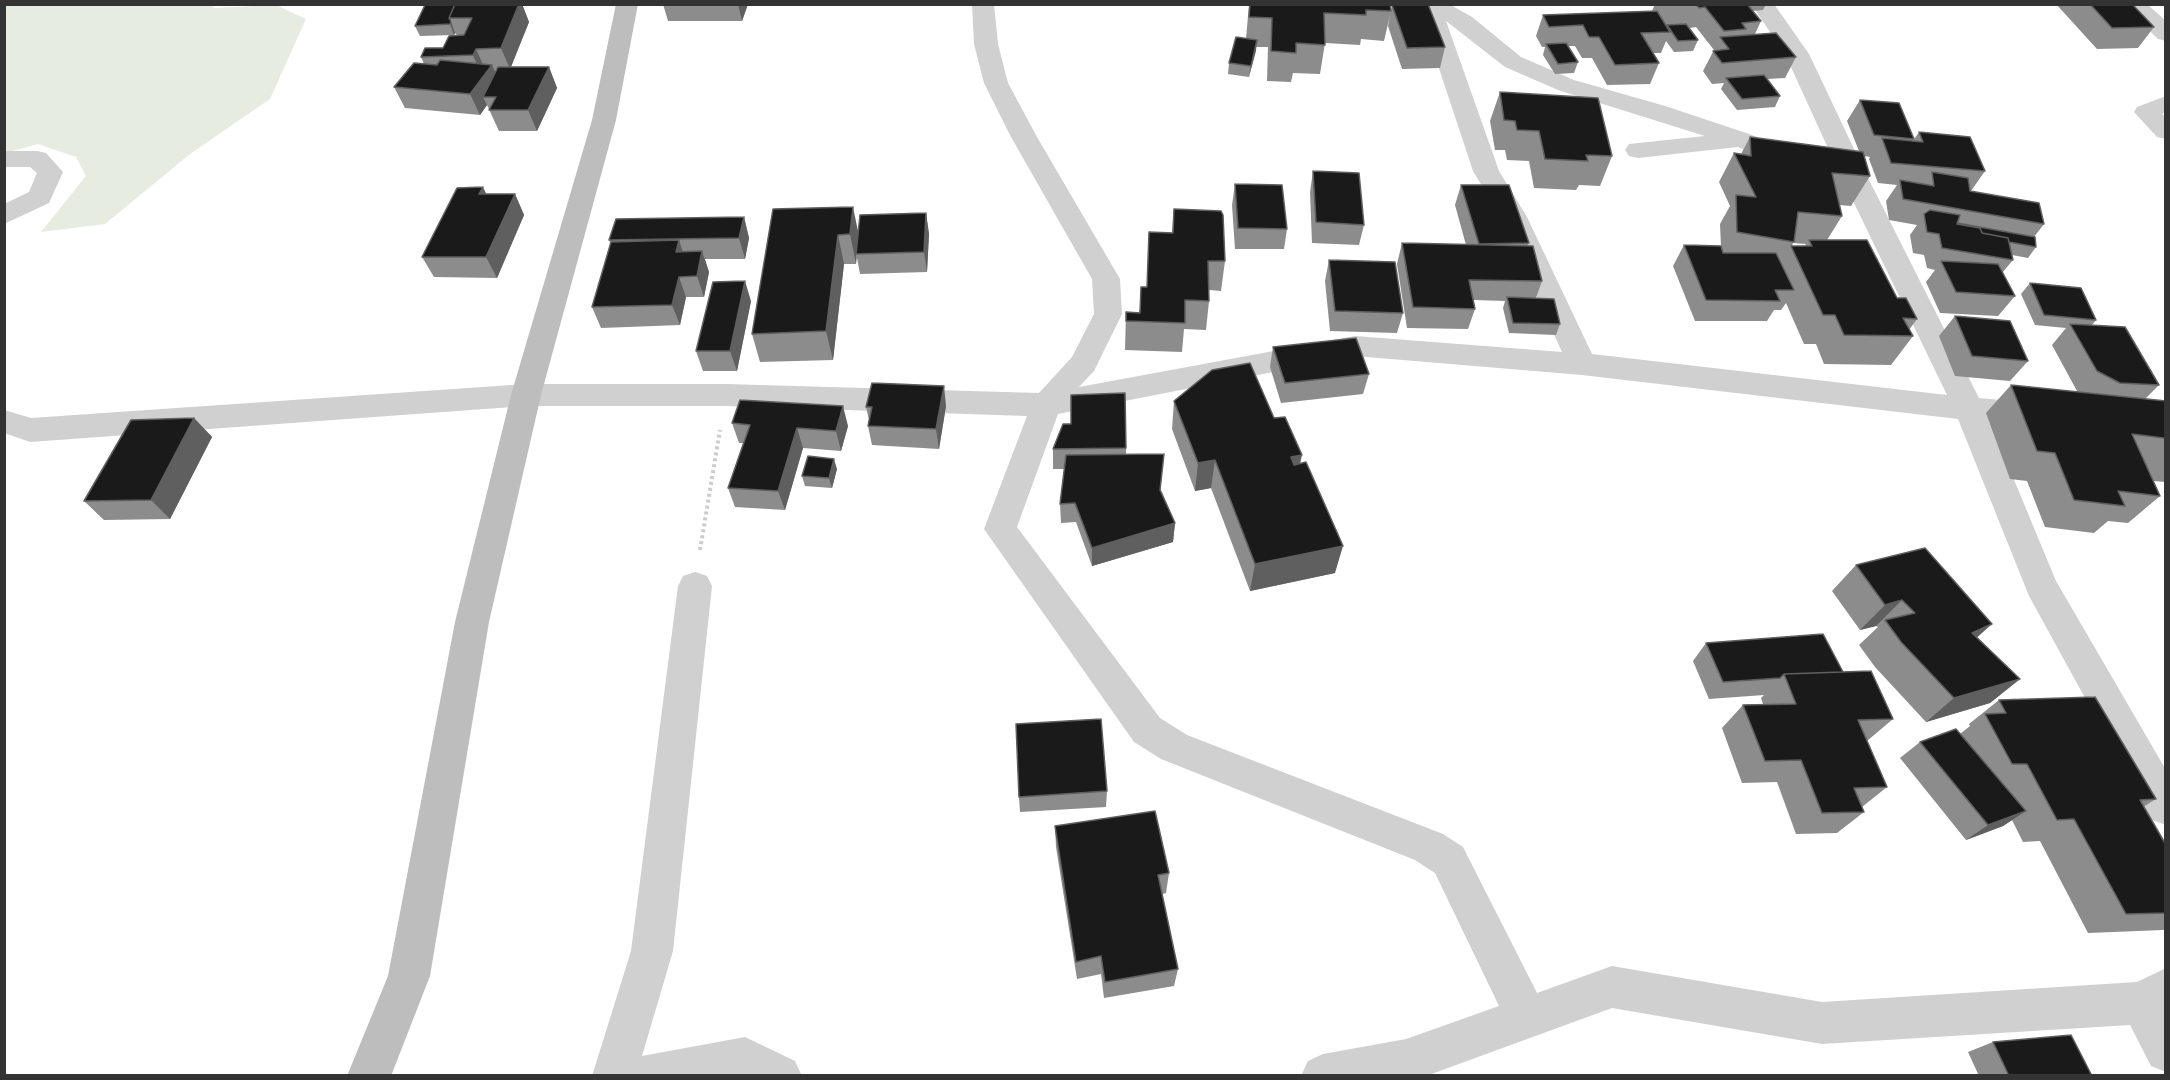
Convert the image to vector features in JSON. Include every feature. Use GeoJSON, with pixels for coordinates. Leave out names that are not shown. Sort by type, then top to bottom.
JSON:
{"type":"FeatureCollection","features":[{"type":"Feature","properties":{"kind":"street"},"geometry":{"type":"LineString","coordinates":[[369,1076],[410,976],[472,622],[526,395],[604,120],[627,4]]}},
{"type":"Feature","properties":{"kind":"street"},"geometry":{"type":"LineString","coordinates":[[983,4],[986,44],[996,83],[1024,137],[1106,279],[1108,314],[1084,363],[1046,405],[1000,529],[1147,730],[1174,747],[1429,847],[1449,860],[1526,1016]]}},
{"type":"Feature","properties":{"kind":"street"},"geometry":{"type":"LineString","coordinates":[[1430,4],[1486,171],[1514,217],[1582,364]]}},
{"type":"Feature","properties":{"kind":"street"},"geometry":{"type":"LineString","coordinates":[[1430,4],[1464,22],[1514,62],[1566,85],[1656,111],[1743,140],[1791,160],[1851,170]]}},
{"type":"Feature","properties":{"kind":"street"},"geometry":{"type":"LineString","coordinates":[[1762,4],[1797,54],[1851,170],[1969,409],[2041,586],[2166,807]]}},
{"type":"Feature","properties":{"kind":"street"},"geometry":{"type":"LineString","coordinates":[[2133,4],[2166,34]]}},
{"type":"Feature","properties":{"kind":"street"},"geometry":{"type":"LineString","coordinates":[[2166,103],[2146,112],[2166,132]]}},
{"type":"Feature","properties":{"kind":"street"},"geometry":{"type":"LineString","coordinates":[[1638,150],[1743,140]]}},
{"type":"Feature","properties":{"kind":"street"},"geometry":{"type":"LineString","coordinates":[[4,159],[37,159],[50,172],[40,197],[4,215]]}},
{"type":"Feature","properties":{"kind":"street"},"geometry":{"type":"LineString","coordinates":[[4,421],[30,430],[526,395],[725,395],[1046,405],[1355,346],[1582,364],[1969,409],[2062,416]]}},
{"type":"Feature","properties":{"kind":"street"},"geometry":{"type":"LineString","coordinates":[[614,1076],[652,951],[694,586]]}},
{"type":"Feature","properties":{"kind":"street"},"geometry":{"type":"LineString","coordinates":[[1323,1076],[1406,1061],[1612,987],[1822,1023],[2153,996],[2166,1051]]}},
{"type":"Feature","properties":{"kind":"street"},"geometry":{"type":"LineString","coordinates":[[645,1076],[745,1059],[780,1076]]}},
{"type":"Feature","properties":{"kind":"path"},"geometry":{"type":"LineString","coordinates":[[694,586],[725,395]]}},
{"type":"Feature","properties":{"kind":"shaded area"},"geometry":{"type":"Polygon","coordinates":[[[211,4],[214,8],[276,5],[306,19],[270,99],[190,154],[105,224],[41,232],[86,176],[76,157],[38,144],[5,153],[5,5],[211,4]]]}},
{"type":"Feature","properties":{"kind":"building"},"geometry":{"type":"Polygon","coordinates":[[[455,4],[519,4],[501,48],[476,49],[473,55],[421,57],[425,48],[443,48],[449,36],[464,35],[472,18],[449,18],[455,4]]]}},
{"type":"Feature","properties":{"kind":"building"},"geometry":{"type":"Polygon","coordinates":[[[455,4],[449,18],[450,24],[415,26],[425,5],[455,4]]]}},
{"type":"Feature","properties":{"kind":"building"},"geometry":{"type":"Polygon","coordinates":[[[1250,4],[1390,4],[1391,11],[1366,10],[1366,15],[1324,13],[1325,45],[1296,43],[1296,53],[1271,51],[1272,18],[1249,17],[1250,4]]]}},
{"type":"Feature","properties":{"kind":"building"},"geometry":{"type":"Polygon","coordinates":[[[1428,4],[1445,47],[1407,48],[1392,5],[1428,4]]]}},
{"type":"Feature","properties":{"kind":"building"},"geometry":{"type":"Polygon","coordinates":[[[1696,4],[1747,4],[1761,21],[1742,23],[1746,29],[1724,31],[1705,7],[1699,8],[1696,4]]]}},
{"type":"Feature","properties":{"kind":"building"},"geometry":{"type":"Polygon","coordinates":[[[2090,4],[2132,4],[2154,27],[2112,28],[2090,4]]]}},
{"type":"Feature","properties":{"kind":"building"},"geometry":{"type":"Polygon","coordinates":[[[1657,11],[1670,32],[1641,33],[1659,63],[1615,65],[1599,37],[1589,37],[1583,25],[1549,27],[1543,15],[1657,11]]]}},
{"type":"Feature","properties":{"kind":"building"},"geometry":{"type":"Polygon","coordinates":[[[1686,24],[1698,40],[1678,41],[1667,25],[1686,24]]]}},
{"type":"Feature","properties":{"kind":"building"},"geometry":{"type":"Polygon","coordinates":[[[1776,33],[1796,57],[1722,63],[1713,51],[1729,49],[1720,37],[1776,33]]]}},
{"type":"Feature","properties":{"kind":"building"},"geometry":{"type":"Polygon","coordinates":[[[1236,37],[1257,40],[1251,66],[1229,63],[1236,37]]]}},
{"type":"Feature","properties":{"kind":"building"},"geometry":{"type":"Polygon","coordinates":[[[1566,43],[1578,62],[1558,64],[1546,44],[1566,43]]]}},
{"type":"Feature","properties":{"kind":"building"},"geometry":{"type":"Polygon","coordinates":[[[440,60],[492,65],[470,94],[394,87],[414,63],[437,65],[440,60]]]}},
{"type":"Feature","properties":{"kind":"building"},"geometry":{"type":"Polygon","coordinates":[[[498,67],[549,67],[528,110],[489,110],[496,97],[483,97],[498,67]]]}},
{"type":"Feature","properties":{"kind":"building"},"geometry":{"type":"Polygon","coordinates":[[[1764,75],[1780,96],[1742,99],[1726,78],[1764,75]]]}},
{"type":"Feature","properties":{"kind":"building"},"geometry":{"type":"Polygon","coordinates":[[[1500,92],[1598,98],[1612,156],[1586,155],[1588,161],[1545,159],[1539,131],[1517,130],[1515,121],[1504,120],[1500,92]]]}},
{"type":"Feature","properties":{"kind":"building"},"geometry":{"type":"Polygon","coordinates":[[[1860,100],[1899,103],[1914,139],[1874,135],[1860,100]]]}},
{"type":"Feature","properties":{"kind":"building"},"geometry":{"type":"Polygon","coordinates":[[[1919,132],[1970,137],[1985,171],[1891,163],[1882,138],[1923,142],[1919,132]]]}},
{"type":"Feature","properties":{"kind":"building"},"geometry":{"type":"Polygon","coordinates":[[[1750,137],[1863,152],[1870,176],[1832,173],[1842,216],[1798,212],[1794,242],[1737,232],[1736,195],[1756,197],[1734,153],[1751,156],[1750,137]]]}},
{"type":"Feature","properties":{"kind":"building"},"geometry":{"type":"Polygon","coordinates":[[[1313,171],[1359,173],[1364,225],[1316,222],[1313,171]]]}},
{"type":"Feature","properties":{"kind":"building"},"geometry":{"type":"Polygon","coordinates":[[[1932,172],[1968,178],[1970,191],[2039,203],[2044,224],[1903,199],[1900,180],[1934,186],[1932,172]]]}},
{"type":"Feature","properties":{"kind":"building"},"geometry":{"type":"Polygon","coordinates":[[[1235,184],[1282,185],[1287,229],[1238,228],[1235,184]]]}},
{"type":"Feature","properties":{"kind":"building"},"geometry":{"type":"Polygon","coordinates":[[[1461,185],[1509,185],[1529,243],[1479,244],[1461,185]]]}},
{"type":"Feature","properties":{"kind":"building"},"geometry":{"type":"Polygon","coordinates":[[[483,187],[479,194],[515,194],[486,257],[422,257],[457,188],[483,187]]]}},
{"type":"Feature","properties":{"kind":"building"},"geometry":{"type":"Polygon","coordinates":[[[853,207],[850,234],[838,235],[826,331],[752,334],[773,209],[853,207]]]}},
{"type":"Feature","properties":{"kind":"building"},"geometry":{"type":"Polygon","coordinates":[[[1174,209],[1221,211],[1223,215],[1225,261],[1208,261],[1209,301],[1185,300],[1185,323],[1126,321],[1126,312],[1140,313],[1141,287],[1147,287],[1149,232],[1173,233],[1174,209]]]}},
{"type":"Feature","properties":{"kind":"building"},"geometry":{"type":"Polygon","coordinates":[[[1930,210],[1960,215],[1957,224],[1980,228],[1982,233],[2008,238],[2013,260],[1942,248],[1939,234],[1927,232],[1924,214],[1930,210]]]}},
{"type":"Feature","properties":{"kind":"building"},"geometry":{"type":"Polygon","coordinates":[[[926,213],[924,252],[856,254],[860,215],[926,213]]]}},
{"type":"Feature","properties":{"kind":"building"},"geometry":{"type":"Polygon","coordinates":[[[744,217],[739,238],[609,240],[616,219],[744,217]]]}},
{"type":"Feature","properties":{"kind":"building"},"geometry":{"type":"Polygon","coordinates":[[[1957,223],[2035,237],[2036,247],[2009,242],[2008,238],[1982,233],[1980,228],[1957,223]]]}},
{"type":"Feature","properties":{"kind":"building"},"geometry":{"type":"Polygon","coordinates":[[[679,240],[676,252],[702,251],[697,276],[679,277],[672,305],[592,307],[611,242],[679,240]]]}},
{"type":"Feature","properties":{"kind":"building"},"geometry":{"type":"Polygon","coordinates":[[[1809,240],[1867,240],[1897,298],[1906,298],[1917,319],[1903,318],[1913,336],[1844,335],[1835,315],[1823,315],[1791,246],[1812,246],[1809,240]]]}},
{"type":"Feature","properties":{"kind":"building"},"geometry":{"type":"Polygon","coordinates":[[[1402,243],[1533,246],[1542,281],[1469,280],[1475,309],[1413,307],[1402,243]]]}},
{"type":"Feature","properties":{"kind":"building"},"geometry":{"type":"Polygon","coordinates":[[[1684,245],[1721,246],[1723,253],[1776,253],[1794,290],[1775,290],[1780,301],[1706,300],[1684,245]]]}},
{"type":"Feature","properties":{"kind":"building"},"geometry":{"type":"Polygon","coordinates":[[[1329,260],[1395,262],[1403,313],[1335,311],[1329,260]]]}},
{"type":"Feature","properties":{"kind":"building"},"geometry":{"type":"Polygon","coordinates":[[[1941,261],[1998,264],[2015,296],[1956,292],[1941,261]]]}},
{"type":"Feature","properties":{"kind":"building"},"geometry":{"type":"Polygon","coordinates":[[[745,281],[730,351],[696,351],[713,282],[745,281]]]}},
{"type":"Feature","properties":{"kind":"building"},"geometry":{"type":"Polygon","coordinates":[[[2030,283],[2081,288],[2096,320],[2044,315],[2030,283]]]}},
{"type":"Feature","properties":{"kind":"building"},"geometry":{"type":"Polygon","coordinates":[[[1507,297],[1554,299],[1560,324],[1513,323],[1507,297]]]}},
{"type":"Feature","properties":{"kind":"building"},"geometry":{"type":"Polygon","coordinates":[[[1955,316],[2010,321],[2028,361],[1972,356],[1955,316]]]}},
{"type":"Feature","properties":{"kind":"building"},"geometry":{"type":"Polygon","coordinates":[[[2070,324],[2125,327],[2159,385],[2120,383],[2097,371],[2070,324]]]}},
{"type":"Feature","properties":{"kind":"building"},"geometry":{"type":"Polygon","coordinates":[[[1356,338],[1369,374],[1285,383],[1273,347],[1356,338]]]}},
{"type":"Feature","properties":{"kind":"building"},"geometry":{"type":"Polygon","coordinates":[[[1250,363],[1274,418],[1285,417],[1302,455],[1291,457],[1294,465],[1306,462],[1343,546],[1255,564],[1215,460],[1198,463],[1174,401],[1212,370],[1250,363]]]}},
{"type":"Feature","properties":{"kind":"building"},"geometry":{"type":"Polygon","coordinates":[[[872,383],[944,386],[936,429],[868,426],[872,407],[866,407],[872,383]]]}},
{"type":"Feature","properties":{"kind":"building"},"geometry":{"type":"Polygon","coordinates":[[[2011,385],[2166,401],[2166,442],[2164,438],[2132,434],[2160,496],[2118,491],[2125,506],[2074,500],[2055,453],[2037,451],[2011,385]]]}},
{"type":"Feature","properties":{"kind":"building"},"geometry":{"type":"Polygon","coordinates":[[[1125,393],[1126,448],[1053,449],[1063,424],[1071,424],[1071,395],[1125,393]]]}},
{"type":"Feature","properties":{"kind":"building"},"geometry":{"type":"Polygon","coordinates":[[[740,400],[843,406],[836,431],[797,428],[778,491],[728,488],[750,425],[732,423],[740,400]]]}},
{"type":"Feature","properties":{"kind":"building"},"geometry":{"type":"Polygon","coordinates":[[[194,418],[151,500],[84,501],[131,420],[194,418]]]}},
{"type":"Feature","properties":{"kind":"building"},"geometry":{"type":"Polygon","coordinates":[[[1164,454],[1160,490],[1175,523],[1092,548],[1075,503],[1060,504],[1066,455],[1164,454]]]}},
{"type":"Feature","properties":{"kind":"building"},"geometry":{"type":"Polygon","coordinates":[[[808,456],[834,459],[829,478],[802,476],[808,456]]]}},
{"type":"Feature","properties":{"kind":"building"},"geometry":{"type":"Polygon","coordinates":[[[1925,548],[1992,624],[1972,633],[2020,679],[1954,698],[1901,642],[1885,620],[1915,613],[1902,600],[1885,605],[1856,565],[1925,548]]]}},
{"type":"Feature","properties":{"kind":"building"},"geometry":{"type":"Polygon","coordinates":[[[1823,634],[1843,672],[1784,674],[1780,678],[1723,682],[1706,643],[1823,634]]]}},
{"type":"Feature","properties":{"kind":"building"},"geometry":{"type":"Polygon","coordinates":[[[1871,671],[1893,719],[1858,720],[1887,787],[1854,788],[1864,812],[1822,813],[1801,760],[1765,761],[1743,705],[1796,704],[1784,674],[1871,671]]]}},
{"type":"Feature","properties":{"kind":"building"},"geometry":{"type":"Polygon","coordinates":[[[2095,697],[2156,799],[2140,800],[2166,845],[2166,913],[2126,914],[2074,819],[2057,820],[2027,764],[2012,764],[1985,714],[2006,713],[1999,700],[2095,697]]]}},
{"type":"Feature","properties":{"kind":"building"},"geometry":{"type":"Polygon","coordinates":[[[1101,719],[1107,791],[1019,797],[1016,724],[1101,719]]]}},
{"type":"Feature","properties":{"kind":"building"},"geometry":{"type":"Polygon","coordinates":[[[1956,729],[2026,811],[1988,825],[1920,742],[1956,729]]]}},
{"type":"Feature","properties":{"kind":"building"},"geometry":{"type":"Polygon","coordinates":[[[1155,811],[1169,873],[1158,875],[1178,969],[1105,982],[1101,956],[1076,962],[1055,826],[1155,811]]]}},
{"type":"Feature","properties":{"kind":"building"},"geometry":{"type":"Polygon","coordinates":[[[2071,1035],[2092,1076],[2009,1076],[1993,1042],[2071,1035]]]}}]}
